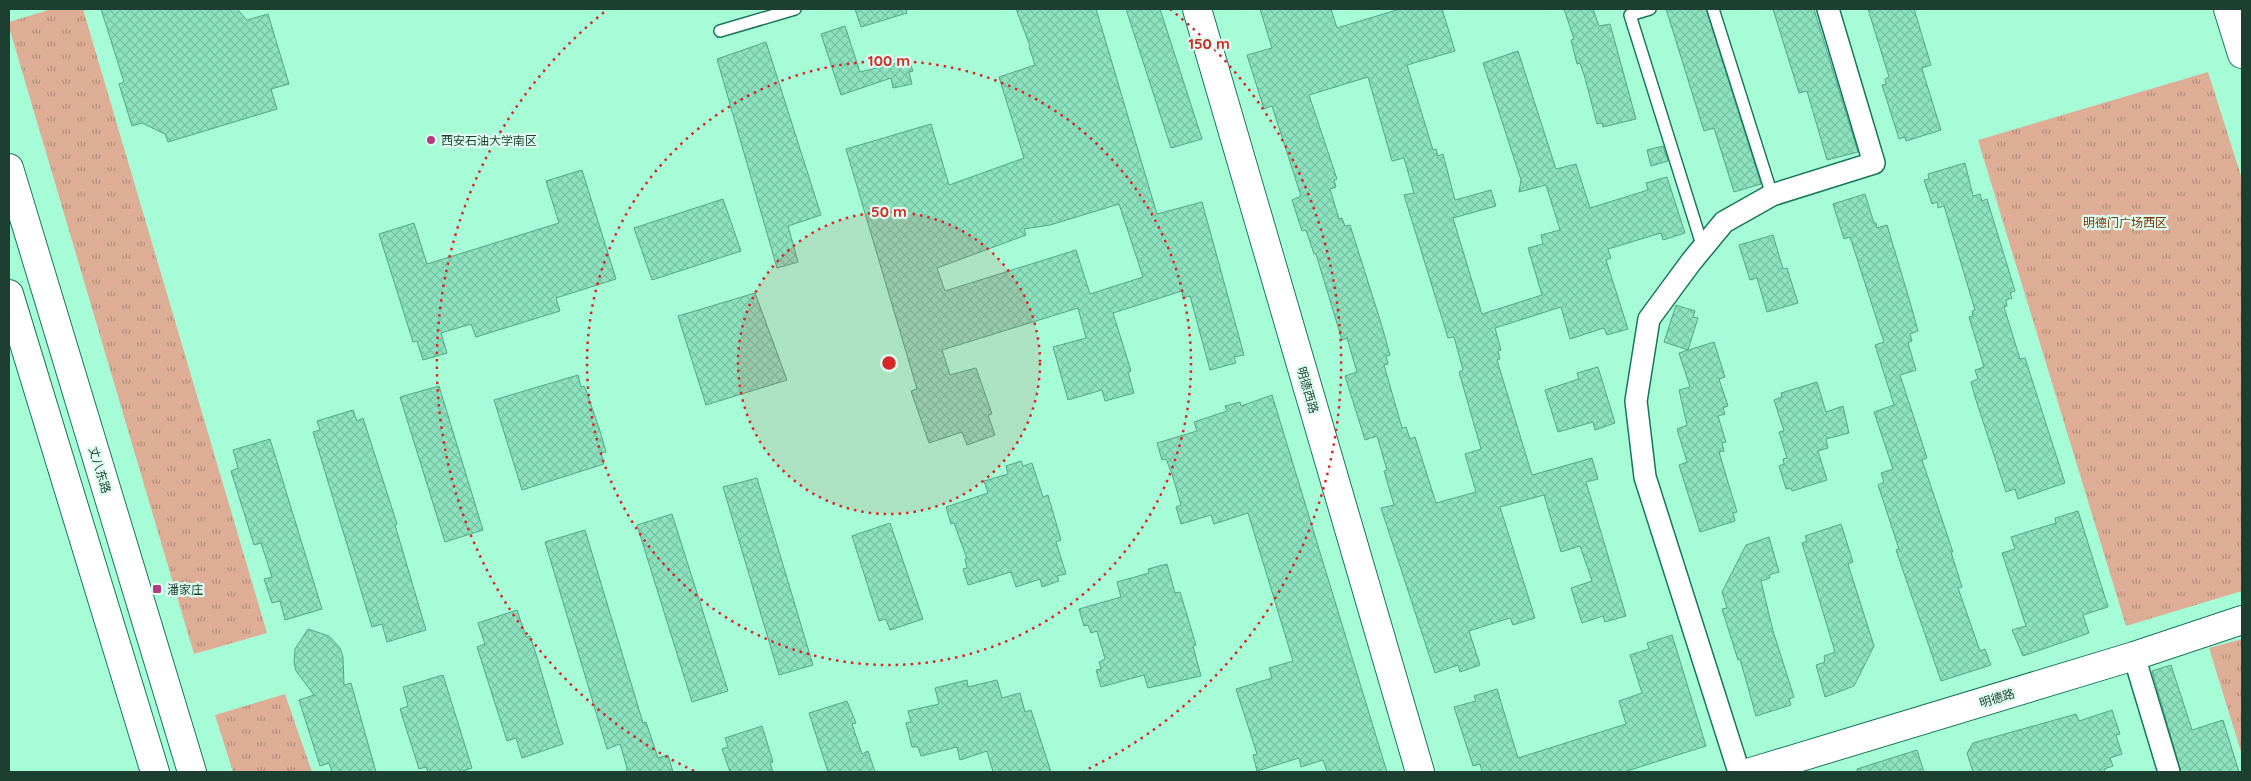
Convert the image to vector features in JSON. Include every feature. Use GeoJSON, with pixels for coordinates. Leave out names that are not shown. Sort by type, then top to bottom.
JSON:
{"type":"FeatureCollection","features":[{"type":"Feature","properties":{"kind":"street","name":"明德西路"},"geometry":{"type":"LineString","coordinates":[[1197,9],[1420,772]]}},
{"type":"Feature","properties":{"kind":"street"},"geometry":{"type":"LineString","coordinates":[[1739,772],[1645,477],[1636,402],[1649,319],[1724,222],[1772,195],[1874,163],[1828,9]]}},
{"type":"Feature","properties":{"kind":"street"},"geometry":{"type":"LineString","coordinates":[[2228,9],[2242,54]]}},
{"type":"Feature","properties":{"kind":"street","name":"丈八东路"},"geometry":{"type":"LineString","coordinates":[[9,168],[192,772]]}},
{"type":"Feature","properties":{"kind":"street"},"geometry":{"type":"LineString","coordinates":[[9,294],[154,772]]}},
{"type":"Feature","properties":{"kind":"street","name":"明德路"},"geometry":{"type":"LineString","coordinates":[[1751,772],[2134,656],[2242,620]]}},
{"type":"Feature","properties":{"kind":"street"},"geometry":{"type":"LineString","coordinates":[[2134,656],[2169,772]]}},
{"type":"Feature","properties":{"kind":"lane"},"geometry":{"type":"LineString","coordinates":[[720,31],[795,9]]}},
{"type":"Feature","properties":{"kind":"lane"},"geometry":{"type":"LineString","coordinates":[[1650,9],[1630,15],[1703,248]]}},
{"type":"Feature","properties":{"kind":"lane"},"geometry":{"type":"LineString","coordinates":[[1713,9],[1772,195]]}},
{"type":"Feature","properties":{"kind":"green space"},"geometry":{"type":"Polygon","coordinates":[[[52,9],[83,9],[267,633],[194,654],[9,27],[9,22],[52,9]]]}},
{"type":"Feature","properties":{"kind":"green space","name":"明德门广场西区"},"geometry":{"type":"Polygon","coordinates":[[[2208,72],[2242,179],[2242,591],[2126,626],[1978,140],[2208,72]]]}},
{"type":"Feature","properties":{"kind":"green space"},"geometry":{"type":"Polygon","coordinates":[[[2242,639],[2242,755],[2209,648],[2242,639]]]}},
{"type":"Feature","properties":{"kind":"green space"},"geometry":{"type":"Polygon","coordinates":[[[285,694],[312,772],[233,772],[215,715],[285,694]]]}},
{"type":"Feature","properties":{"kind":"building"},"geometry":{"type":"Polygon","coordinates":[[[101,9],[237,9],[247,20],[268,14],[289,84],[271,89],[277,109],[168,142],[165,134],[142,123],[132,126],[119,84],[124,82],[101,9]]]}},
{"type":"Feature","properties":{"kind":"building"},"geometry":{"type":"Polygon","coordinates":[[[855,9],[906,9],[907,13],[861,27],[855,9]]]}},
{"type":"Feature","properties":{"kind":"building"},"geometry":{"type":"Polygon","coordinates":[[[1016,9],[1096,9],[1157,214],[1202,202],[1244,355],[1234,357],[1236,363],[1210,370],[1190,296],[1183,298],[1182,291],[1113,313],[1131,371],[1128,372],[1134,393],[1105,401],[1102,390],[1068,400],[1053,347],[1086,338],[1078,308],[942,350],[950,375],[976,368],[992,414],[988,415],[995,435],[967,445],[962,432],[929,443],[911,391],[917,389],[846,149],[931,124],[949,185],[1024,158],[999,77],[1035,65],[1016,9]],[[1119,204],[1050,225],[1024,229],[1026,235],[937,268],[945,291],[1076,250],[1090,294],[1143,277],[1119,204]]]}},
{"type":"Feature","properties":{"kind":"building"},"geometry":{"type":"Polygon","coordinates":[[[1126,9],[1160,9],[1202,139],[1171,148],[1126,9]]]}},
{"type":"Feature","properties":{"kind":"building"},"geometry":{"type":"Polygon","coordinates":[[[1260,9],[1331,9],[1337,28],[1400,9],[1442,9],[1455,51],[1407,65],[1433,150],[1436,149],[1438,156],[1443,154],[1455,200],[1491,190],[1496,206],[1453,218],[1482,314],[1542,295],[1528,248],[1543,244],[1541,235],[1560,230],[1546,185],[1519,192],[1521,180],[1483,63],[1518,51],[1556,169],[1576,164],[1590,208],[1648,190],[1646,183],[1667,177],[1685,233],[1663,240],[1661,233],[1608,249],[1611,258],[1606,260],[1628,329],[1607,335],[1604,328],[1570,339],[1561,307],[1495,328],[1501,350],[1498,351],[1500,359],[1497,360],[1532,475],[1592,458],[1598,479],[1586,482],[1626,616],[1605,622],[1603,616],[1582,623],[1571,588],[1592,581],[1580,546],[1561,552],[1544,495],[1500,507],[1535,618],[1513,625],[1510,618],[1469,631],[1480,665],[1460,672],[1458,665],[1435,673],[1381,508],[1394,505],[1384,471],[1387,470],[1377,436],[1365,440],[1345,376],[1357,372],[1347,338],[1342,340],[1316,254],[1314,254],[1306,230],[1302,231],[1292,200],[1301,196],[1272,106],[1264,109],[1247,55],[1272,48],[1260,9]],[[1368,77],[1309,95],[1337,179],[1334,180],[1336,187],[1330,189],[1339,219],[1342,218],[1345,226],[1350,225],[1390,355],[1386,356],[1388,364],[1384,365],[1402,428],[1406,427],[1410,439],[1415,437],[1436,503],[1476,492],[1465,454],[1481,449],[1459,372],[1463,370],[1454,337],[1448,338],[1404,195],[1414,193],[1404,158],[1392,161],[1368,77]]]}},
{"type":"Feature","properties":{"kind":"building"},"geometry":{"type":"Polygon","coordinates":[[[1564,9],[1593,9],[1599,26],[1610,24],[1636,119],[1603,127],[1602,123],[1597,124],[1580,63],[1577,64],[1571,40],[1574,39],[1564,9]]]}},
{"type":"Feature","properties":{"kind":"building"},"geometry":{"type":"Polygon","coordinates":[[[1666,9],[1706,9],[1761,184],[1734,192],[1714,128],[1704,131],[1666,9]]]}},
{"type":"Feature","properties":{"kind":"building"},"geometry":{"type":"Polygon","coordinates":[[[1773,9],[1814,9],[1858,152],[1827,160],[1807,91],[1799,93],[1773,9]]]}},
{"type":"Feature","properties":{"kind":"building"},"geometry":{"type":"Polygon","coordinates":[[[1868,9],[1914,9],[1931,65],[1922,68],[1941,130],[1906,141],[1905,137],[1899,139],[1882,85],[1886,84],[1885,79],[1889,77],[1868,9]]]}},
{"type":"Feature","properties":{"kind":"building"},"geometry":{"type":"Polygon","coordinates":[[[845,26],[860,72],[909,60],[913,71],[909,72],[912,84],[893,88],[891,78],[841,95],[821,34],[845,26]]]}},
{"type":"Feature","properties":{"kind":"building"},"geometry":{"type":"Polygon","coordinates":[[[766,42],[821,215],[788,226],[798,262],[777,268],[717,59],[766,42]]]}},
{"type":"Feature","properties":{"kind":"building"},"geometry":{"type":"Polygon","coordinates":[[[1663,146],[1668,161],[1651,166],[1647,150],[1663,146]]]}},
{"type":"Feature","properties":{"kind":"building"},"geometry":{"type":"Polygon","coordinates":[[[1965,163],[1973,196],[1980,194],[1982,201],[1987,199],[2015,291],[2010,293],[2012,298],[2006,300],[2007,306],[2004,307],[2020,359],[2025,358],[2065,483],[2018,499],[2015,489],[2006,492],[1975,397],[1971,382],[1978,379],[1975,370],[1984,367],[1969,317],[1973,316],[1972,311],[1975,310],[1944,206],[1938,208],[1937,202],[1932,204],[1924,180],[1929,179],[1928,174],[1965,163]]]}},
{"type":"Feature","properties":{"kind":"building"},"geometry":{"type":"Polygon","coordinates":[[[582,170],[616,279],[556,298],[560,311],[476,337],[471,324],[441,333],[447,353],[423,360],[417,341],[413,342],[379,234],[414,223],[427,264],[559,223],[546,181],[582,170]]]}},
{"type":"Feature","properties":{"kind":"building"},"geometry":{"type":"Polygon","coordinates":[[[1865,194],[1877,228],[1887,225],[1918,331],[1910,334],[1912,341],[1908,343],[1916,370],[1900,375],[1927,458],[1922,460],[1953,552],[1951,552],[1962,587],[1958,588],[1980,651],[1985,649],[1991,665],[1941,681],[1896,550],[1899,549],[1878,485],[1884,482],[1881,473],[1893,469],[1874,412],[1894,405],[1875,345],[1884,342],[1850,237],[1844,239],[1833,204],[1865,194]]]}},
{"type":"Feature","properties":{"kind":"building"},"geometry":{"type":"Polygon","coordinates":[[[723,199],[741,251],[652,280],[634,228],[723,199]]]}},
{"type":"Feature","properties":{"kind":"building"},"geometry":{"type":"Polygon","coordinates":[[[1773,235],[1783,269],[1787,268],[1798,303],[1767,312],[1757,278],[1750,280],[1739,245],[1773,235]]]}},
{"type":"Feature","properties":{"kind":"building"},"geometry":{"type":"Polygon","coordinates":[[[755,293],[787,380],[706,405],[678,316],[755,293]]]}},
{"type":"Feature","properties":{"kind":"building"},"geometry":{"type":"Polygon","coordinates":[[[1676,305],[1695,311],[1693,317],[1698,318],[1688,350],[1664,342],[1676,305]]]}},
{"type":"Feature","properties":{"kind":"building"},"geometry":{"type":"Polygon","coordinates":[[[1714,342],[1725,377],[1719,379],[1728,406],[1723,408],[1725,414],[1718,416],[1726,442],[1722,443],[1724,451],[1719,452],[1737,512],[1733,513],[1735,521],[1700,532],[1679,465],[1687,462],[1677,429],[1687,425],[1679,390],[1690,387],[1679,353],[1714,342]]]}},
{"type":"Feature","properties":{"kind":"building"},"geometry":{"type":"Polygon","coordinates":[[[1598,367],[1615,423],[1595,430],[1593,422],[1558,432],[1545,390],[1579,379],[1577,373],[1598,367]]]}},
{"type":"Feature","properties":{"kind":"building"},"geometry":{"type":"Polygon","coordinates":[[[578,375],[581,387],[584,386],[586,390],[600,431],[606,452],[601,453],[604,464],[522,490],[494,400],[578,375]]]}},
{"type":"Feature","properties":{"kind":"building"},"geometry":{"type":"Polygon","coordinates":[[[1817,382],[1826,412],[1843,406],[1849,433],[1826,439],[1828,448],[1818,451],[1827,480],[1792,491],[1791,488],[1786,489],[1779,466],[1784,464],[1783,459],[1787,458],[1779,432],[1784,431],[1774,400],[1782,397],[1781,393],[1817,382]]]}},
{"type":"Feature","properties":{"kind":"building"},"geometry":{"type":"Polygon","coordinates":[[[439,386],[483,530],[445,542],[400,397],[439,386]]]}},
{"type":"Feature","properties":{"kind":"building"},"geometry":{"type":"Polygon","coordinates":[[[1272,395],[1387,772],[1327,772],[1323,760],[1301,767],[1299,758],[1257,771],[1253,755],[1257,754],[1236,689],[1272,678],[1269,668],[1293,661],[1248,513],[1214,524],[1211,515],[1181,524],[1176,507],[1181,505],[1172,474],[1166,459],[1162,460],[1157,443],[1197,431],[1194,422],[1227,411],[1225,406],[1240,402],[1241,406],[1272,395]]]}},
{"type":"Feature","properties":{"kind":"building"},"geometry":{"type":"Polygon","coordinates":[[[353,410],[357,421],[363,418],[397,524],[395,525],[426,630],[387,642],[382,624],[372,627],[313,432],[320,430],[317,421],[353,410]]]}},
{"type":"Feature","properties":{"kind":"building"},"geometry":{"type":"Polygon","coordinates":[[[270,439],[322,609],[285,620],[280,601],[272,603],[264,579],[272,577],[261,543],[254,545],[231,471],[238,468],[233,450],[270,439]]]}},
{"type":"Feature","properties":{"kind":"building"},"geometry":{"type":"Polygon","coordinates":[[[1021,461],[1023,466],[1032,463],[1043,497],[1048,495],[1061,540],[1056,542],[1066,574],[1057,576],[1059,581],[1042,587],[1040,579],[1016,587],[1011,572],[968,585],[963,569],[967,568],[965,559],[967,559],[954,523],[951,524],[946,507],[988,493],[984,481],[1008,474],[1006,466],[1021,461]]]}},
{"type":"Feature","properties":{"kind":"building"},"geometry":{"type":"Polygon","coordinates":[[[757,478],[813,665],[779,675],[723,487],[757,478]]]}},
{"type":"Feature","properties":{"kind":"building"},"geometry":{"type":"Polygon","coordinates":[[[2078,511],[2108,607],[2083,615],[2089,633],[2023,656],[2012,630],[2026,626],[2002,553],[2015,549],[2011,537],[2056,523],[2055,518],[2078,511]]]}},
{"type":"Feature","properties":{"kind":"building"},"geometry":{"type":"Polygon","coordinates":[[[672,514],[728,691],[692,702],[637,525],[672,514]]]}},
{"type":"Feature","properties":{"kind":"building"},"geometry":{"type":"Polygon","coordinates":[[[890,523],[923,619],[890,630],[886,619],[879,621],[852,536],[890,523]]]}},
{"type":"Feature","properties":{"kind":"building"},"geometry":{"type":"Polygon","coordinates":[[[1841,524],[1853,562],[1848,564],[1874,646],[1854,686],[1825,697],[1816,665],[1825,662],[1824,656],[1835,652],[1802,543],[1807,541],[1805,536],[1841,524]]]}},
{"type":"Feature","properties":{"kind":"building"},"geometry":{"type":"Polygon","coordinates":[[[585,530],[643,723],[646,722],[658,758],[668,755],[673,772],[626,772],[627,768],[620,744],[607,749],[545,542],[585,530]]]}},
{"type":"Feature","properties":{"kind":"building"},"geometry":{"type":"Polygon","coordinates":[[[1769,537],[1779,572],[1769,575],[1770,578],[1761,581],[1773,631],[1794,697],[1789,699],[1791,705],[1756,716],[1740,659],[1738,660],[1722,609],[1727,608],[1722,592],[1746,545],[1769,537]]]}},
{"type":"Feature","properties":{"kind":"building"},"geometry":{"type":"Polygon","coordinates":[[[1167,564],[1175,593],[1180,592],[1196,645],[1193,646],[1201,676],[1148,688],[1144,675],[1101,687],[1096,670],[1101,669],[1099,662],[1105,659],[1097,631],[1091,633],[1088,625],[1084,626],[1079,609],[1121,597],[1117,582],[1149,573],[1148,569],[1167,564]]]}},
{"type":"Feature","properties":{"kind":"building"},"geometry":{"type":"Polygon","coordinates":[[[517,610],[526,637],[530,636],[563,744],[522,758],[516,738],[507,741],[477,647],[485,644],[478,623],[517,610]]]}},
{"type":"Feature","properties":{"kind":"building"},"geometry":{"type":"Polygon","coordinates":[[[308,629],[329,636],[340,648],[343,657],[344,685],[351,683],[376,772],[332,772],[329,763],[320,766],[299,700],[314,695],[296,671],[294,663],[295,649],[308,629]]]}},
{"type":"Feature","properties":{"kind":"building"},"geometry":{"type":"Polygon","coordinates":[[[1672,635],[1706,746],[1624,772],[1482,772],[1480,764],[1473,766],[1454,707],[1476,701],[1474,696],[1497,689],[1518,758],[1626,724],[1619,701],[1642,693],[1630,655],[1649,649],[1647,643],[1672,635]]]}},
{"type":"Feature","properties":{"kind":"building"},"geometry":{"type":"Polygon","coordinates":[[[2171,665],[2192,730],[2223,720],[2239,772],[2181,772],[2152,671],[2171,665]]]}},
{"type":"Feature","properties":{"kind":"building"},"geometry":{"type":"Polygon","coordinates":[[[443,675],[472,768],[460,772],[428,772],[426,767],[419,769],[400,709],[408,706],[403,687],[443,675]]]}},
{"type":"Feature","properties":{"kind":"building"},"geometry":{"type":"Polygon","coordinates":[[[967,680],[968,687],[997,680],[1002,698],[1020,693],[1025,712],[1031,710],[1051,772],[993,772],[987,751],[960,760],[957,747],[921,756],[918,747],[912,747],[906,723],[911,722],[908,711],[939,704],[935,688],[967,680]]]}},
{"type":"Feature","properties":{"kind":"building"},"geometry":{"type":"Polygon","coordinates":[[[847,701],[856,723],[852,724],[862,754],[868,751],[875,772],[828,772],[809,713],[847,701]]]}},
{"type":"Feature","properties":{"kind":"building"},"geometry":{"type":"Polygon","coordinates":[[[2112,710],[2120,734],[2116,735],[2122,754],[2110,758],[2113,766],[2104,769],[2105,772],[1973,772],[1967,753],[1973,743],[2076,714],[2079,721],[2112,710]]]}},
{"type":"Feature","properties":{"kind":"building"},"geometry":{"type":"Polygon","coordinates":[[[762,726],[773,762],[770,763],[773,772],[730,772],[722,749],[728,747],[725,738],[762,726]]]}},
{"type":"Feature","properties":{"kind":"building"},"geometry":{"type":"Polygon","coordinates":[[[1917,750],[1924,772],[1857,772],[1857,769],[1917,750]]]}},
{"type":"Feature","properties":{"kind":"place","name":"西安石油大学南区"},"geometry":{"type":"Point","coordinates":[431,140]}},
{"type":"Feature","properties":{"kind":"place","name":"潘家庄"},"geometry":{"type":"Point","coordinates":[157,589]}}]}
